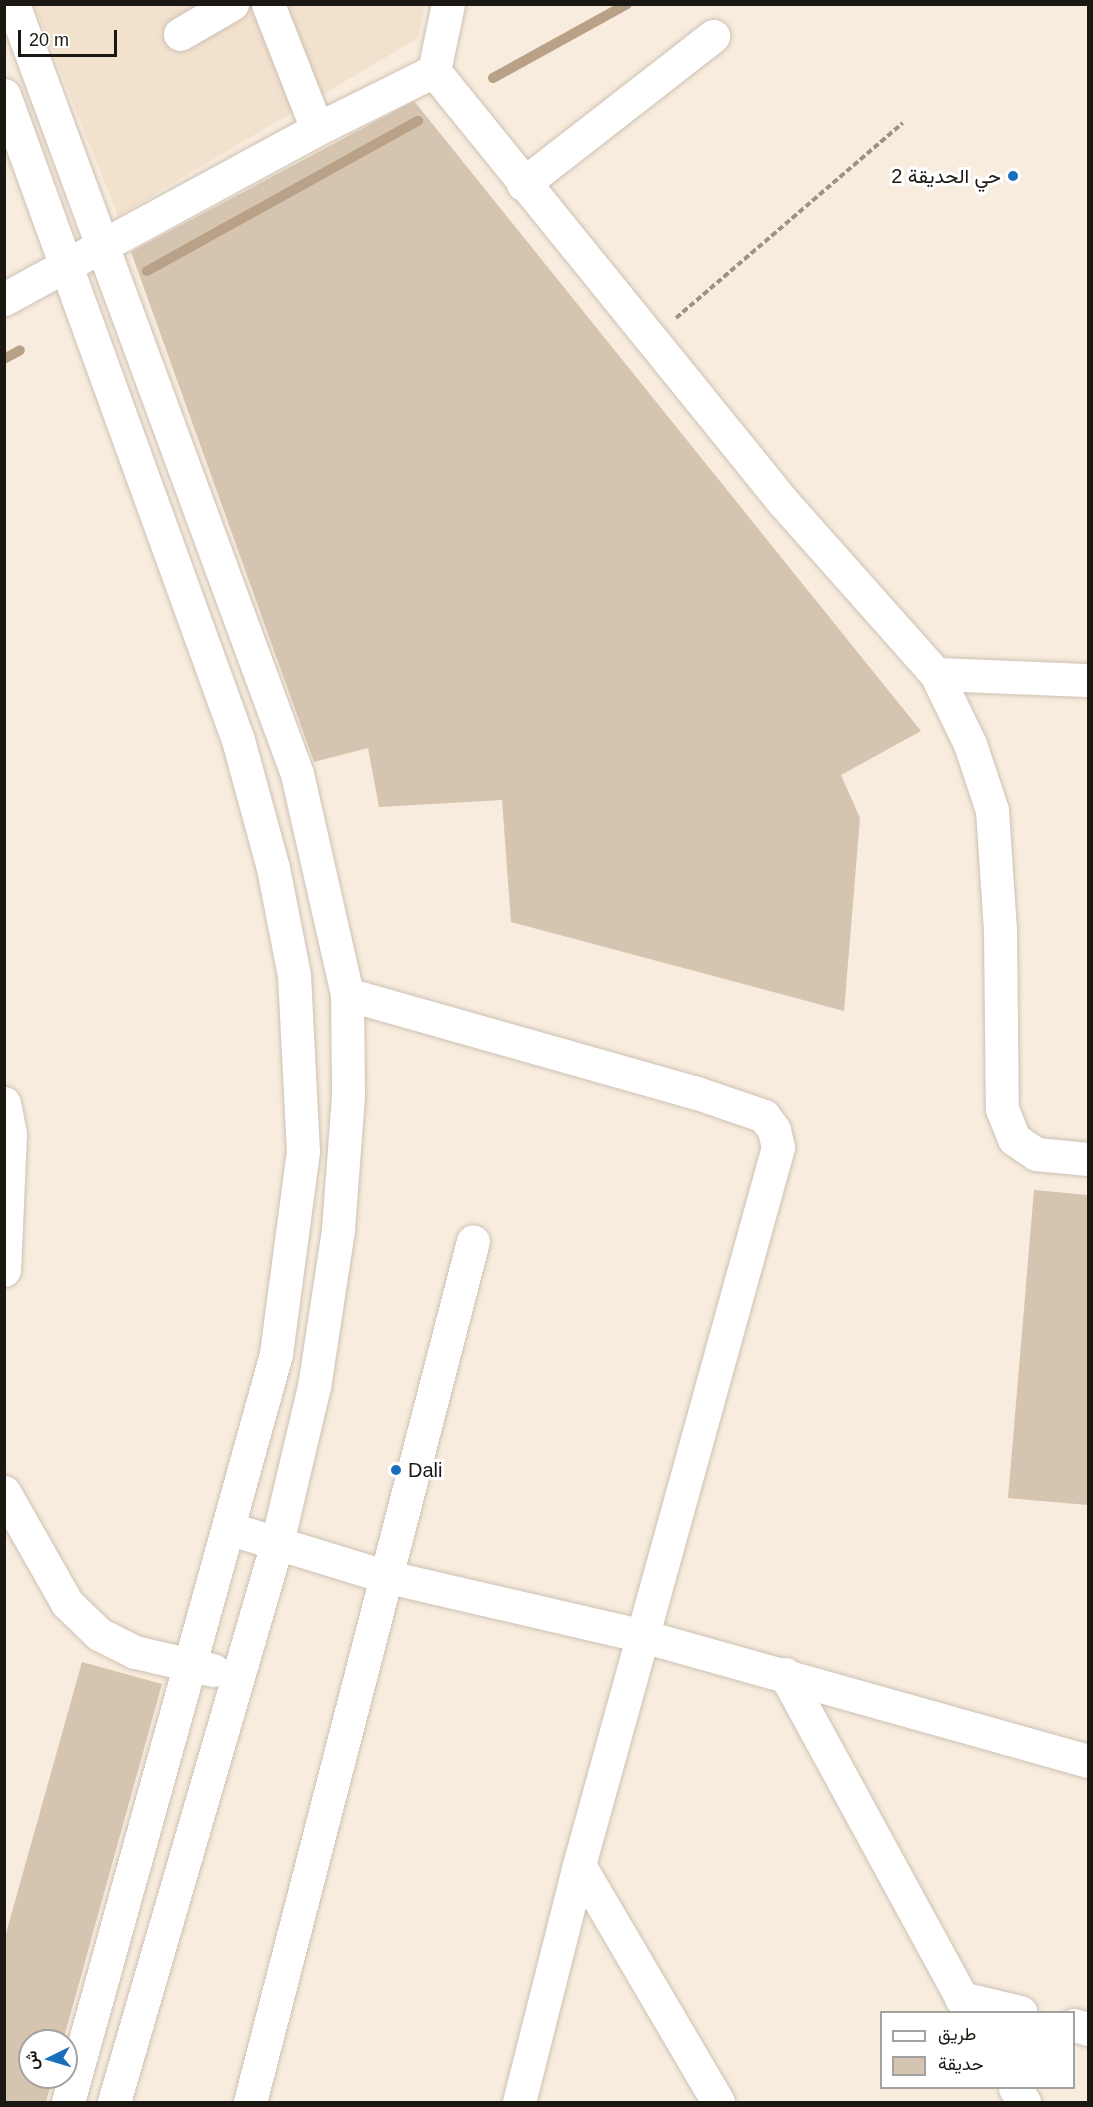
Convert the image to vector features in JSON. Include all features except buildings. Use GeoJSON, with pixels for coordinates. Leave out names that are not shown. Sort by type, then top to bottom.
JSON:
{"type":"FeatureCollection","features":[{"type":"Feature","properties":{"kind":"street"},"geometry":{"type":"LineString","coordinates":[[13,4],[297,774],[347,994],[348,1096],[338,1230],[314,1386],[277,1544],[236,1676],[114,2103]]}},
{"type":"Feature","properties":{"kind":"street"},"geometry":{"type":"LineString","coordinates":[[180,34],[232,4]]}},
{"type":"Feature","properties":{"kind":"street"},"geometry":{"type":"LineString","coordinates":[[268,4],[318,129]]}},
{"type":"Feature","properties":{"kind":"street"},"geometry":{"type":"LineString","coordinates":[[434,71],[448,4]]}},
{"type":"Feature","properties":{"kind":"street"},"geometry":{"type":"LineString","coordinates":[[523,184],[713,36]]}},
{"type":"Feature","properties":{"kind":"street"},"geometry":{"type":"LineString","coordinates":[[4,299],[318,129],[434,71]]}},
{"type":"Feature","properties":{"kind":"street"},"geometry":{"type":"LineString","coordinates":[[434,71],[523,184],[784,503],[936,674],[970,744],[992,810],[1000,928],[1002,1109],[1014,1139],[1036,1154],[1089,1159]]}},
{"type":"Feature","properties":{"kind":"street"},"geometry":{"type":"LineString","coordinates":[[4,95],[68,263],[238,740],[273,868],[294,975],[303,1151],[276,1354],[192,1666],[68,2103]]}},
{"type":"Feature","properties":{"kind":"street"},"geometry":{"type":"LineString","coordinates":[[936,674],[1089,680]]}},
{"type":"Feature","properties":{"kind":"street"},"geometry":{"type":"LineString","coordinates":[[347,994],[694,1092],[764,1116],[774,1130],[778,1147],[579,1865],[519,2103]]}},
{"type":"Feature","properties":{"kind":"street"},"geometry":{"type":"LineString","coordinates":[[4,1103],[10,1134],[4,1270]]}},
{"type":"Feature","properties":{"kind":"street"},"geometry":{"type":"LineString","coordinates":[[250,2103],[384,1576],[473,1241]]}},
{"type":"Feature","properties":{"kind":"street"},"geometry":{"type":"LineString","coordinates":[[4,1492],[67,1604],[99,1634],[135,1652],[236,1676]]}},
{"type":"Feature","properties":{"kind":"street"},"geometry":{"type":"LineString","coordinates":[[228,1528],[384,1576],[643,1635],[1089,1761]]}},
{"type":"Feature","properties":{"kind":"street"},"geometry":{"type":"LineString","coordinates":[[785,1674],[965,2005],[1006,2011]]}},
{"type":"Feature","properties":{"kind":"street"},"geometry":{"type":"LineString","coordinates":[[579,1865],[718,2103]]}},
{"type":"Feature","properties":{"kind":"street"},"geometry":{"type":"LineString","coordinates":[[1016,2089],[1024,2103]]}},
{"type":"Feature","properties":{"kind":"path"},"geometry":{"type":"LineString","coordinates":[[651,340],[903,123]]}},
{"type":"Feature","properties":{"kind":"shaded area"},"geometry":{"type":"Polygon","coordinates":[[[34,5],[425,5],[418,38],[118,216],[34,5]]]}},
{"type":"Feature","properties":{"kind":"green space"},"geometry":{"type":"Polygon","coordinates":[[[414,101],[921,731],[841,775],[860,818],[844,1011],[511,922],[502,800],[379,807],[368,748],[314,762],[131,252],[414,101]]]}},
{"type":"Feature","properties":{"kind":"green space"},"geometry":{"type":"Polygon","coordinates":[[[1034,1190],[1088,1195],[1088,1505],[1008,1498],[1034,1190]]]}},
{"type":"Feature","properties":{"kind":"green space"},"geometry":{"type":"Polygon","coordinates":[[[82,1662],[162,1684],[66,2029],[18,2029],[18,2089],[50,2089],[46,2102],[5,2102],[5,1937],[82,1662]]]}},
{"type":"Feature","properties":{"kind":"waterway"},"geometry":{"type":"LineString","coordinates":[[493,78],[627,4]]}},
{"type":"Feature","properties":{"kind":"waterway"},"geometry":{"type":"LineString","coordinates":[[147,271],[418,121]]}},
{"type":"Feature","properties":{"kind":"waterway"},"geometry":{"type":"LineString","coordinates":[[4,359],[20,350]]}},
{"type":"Feature","properties":{"kind":"place","name":"حي الحديقة 2"},"geometry":{"type":"Point","coordinates":[1013,176]}},
{"type":"Feature","properties":{"kind":"place","name":"Dali"},"geometry":{"type":"Point","coordinates":[396,1470]}}]}
